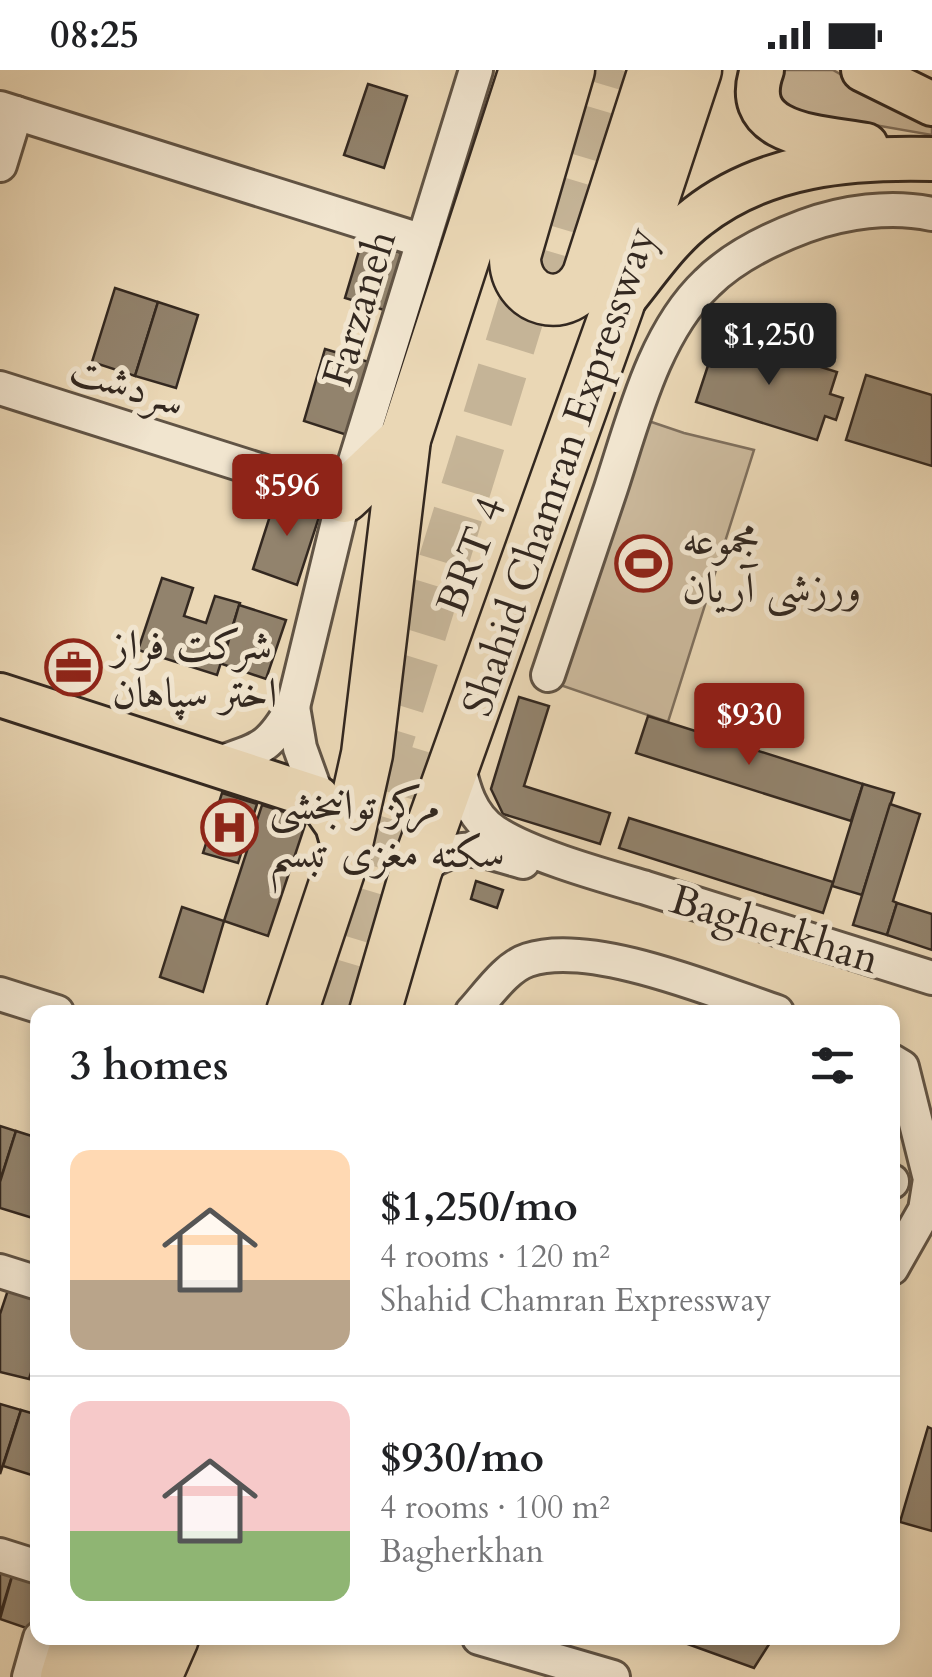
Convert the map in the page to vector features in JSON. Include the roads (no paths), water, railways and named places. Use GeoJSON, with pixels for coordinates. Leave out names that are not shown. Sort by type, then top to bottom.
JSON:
{"type":"FeatureCollection","features":[{"type":"Feature","properties":{"kind":"highway"},"geometry":{"type":"LineString","coordinates":[[294,1005],[345,853],[368,754],[405,439],[524,70]]}},
{"type":"Feature","properties":{"kind":"highway"},"geometry":{"type":"LineString","coordinates":[[570,70],[515,256],[522,286],[548,300],[568,298],[584,285],[654,70]]}},
{"type":"Feature","properties":{"kind":"highway","name":"Shahid Chamran Expressway"},"geometry":{"type":"LineString","coordinates":[[377,1005],[416,871],[618,306],[696,70]]}},
{"type":"Feature","properties":{"kind":"highway"},"geometry":{"type":"LineString","coordinates":[[344,497],[405,439]]}},
{"type":"Feature","properties":{"kind":"highway"},"geometry":{"type":"LineString","coordinates":[[66,1677],[76,1645]]}},
{"type":"Feature","properties":{"kind":"highway"},"geometry":{"type":"LineString","coordinates":[[109,1677],[163,1653]]}},
{"type":"Feature","properties":{"kind":"main road"},"geometry":{"type":"LineString","coordinates":[[762,70],[758,83],[761,106],[766,116],[784,130],[932,158]]}},
{"type":"Feature","properties":{"kind":"main road"},"geometry":{"type":"LineString","coordinates":[[863,70],[932,101]]}},
{"type":"Feature","properties":{"kind":"main road"},"geometry":{"type":"LineString","coordinates":[[890,70],[932,101]]}},
{"type":"Feature","properties":{"kind":"main road"},"geometry":{"type":"LineString","coordinates":[[618,306],[683,229],[734,193],[819,164],[864,158],[932,158]]}},
{"type":"Feature","properties":{"kind":"main road"},"geometry":{"type":"LineString","coordinates":[[0,695],[318,798],[337,825],[345,853]]}},
{"type":"Feature","properties":{"kind":"street","name":"Farzaneh"},"geometry":{"type":"LineString","coordinates":[[216,764],[263,747],[276,736],[293,708],[344,497],[476,70]]}},
{"type":"Feature","properties":{"kind":"street","name":"BRT 4"},"geometry":{"type":"LineString","coordinates":[[354,1005],[433,758],[512,572],[602,325],[682,70]]}},
{"type":"Feature","properties":{"kind":"street"},"geometry":{"type":"LineString","coordinates":[[0,165],[8,111],[422,241]]}},
{"type":"Feature","properties":{"kind":"street"},"geometry":{"type":"LineString","coordinates":[[548,676],[643,391],[668,336],[705,284],[742,256],[830,217],[875,212],[932,214]]}},
{"type":"Feature","properties":{"kind":"street","name":"سردشت"},"geometry":{"type":"LineString","coordinates":[[0,388],[344,497]]}},
{"type":"Feature","properties":{"kind":"street"},"geometry":{"type":"LineString","coordinates":[[293,708],[300,748],[318,798]]}},
{"type":"Feature","properties":{"kind":"street"},"geometry":{"type":"LineString","coordinates":[[457,760],[468,800],[496,833],[606,882],[932,994]]}},
{"type":"Feature","properties":{"kind":"street"},"geometry":{"type":"LineString","coordinates":[[416,871],[437,855],[468,848],[606,882]]}},
{"type":"Feature","properties":{"kind":"street","name":"Bagherkhan"},"geometry":{"type":"LineString","coordinates":[[606,882],[932,978]]}},
{"type":"Feature","properties":{"kind":"street"},"geometry":{"type":"LineString","coordinates":[[479,1005],[516,965],[549,956],[626,962],[755,1005]]}},
{"type":"Feature","properties":{"kind":"street"},"geometry":{"type":"LineString","coordinates":[[0,994],[34,1005]]}},
{"type":"Feature","properties":{"kind":"street"},"geometry":{"type":"LineString","coordinates":[[900,1067],[904,1127],[930,1179],[925,1210],[900,1254]]}},
{"type":"Feature","properties":{"kind":"street"},"geometry":{"type":"LineString","coordinates":[[0,1271],[30,1281]]}},
{"type":"Feature","properties":{"kind":"street"},"geometry":{"type":"LineString","coordinates":[[0,1555],[30,1564]]}},
{"type":"Feature","properties":{"kind":"street"},"geometry":{"type":"LineString","coordinates":[[29,1677],[38,1645]]}},
{"type":"Feature","properties":{"kind":"street"},"geometry":{"type":"LineString","coordinates":[[502,1645],[612,1677]]}},
{"type":"Feature","properties":{"kind":"tunnel"},"geometry":{"type":"LineString","coordinates":[[551,304],[621,70]]}},
{"type":"Feature","properties":{"kind":"tunnel"},"geometry":{"type":"LineString","coordinates":[[377,777],[539,252]]}},
{"type":"Feature","properties":{"kind":"tunnel"},"geometry":{"type":"LineString","coordinates":[[340,1005],[420,740]]}},
{"type":"Feature","properties":{"kind":"place","name":"مجموعه ورزشی آریان"},"geometry":{"type":"Point","coordinates":[643,563]}},
{"type":"Feature","properties":{"kind":"place","name":"شرکت فراز اختر سپاهان"},"geometry":{"type":"Point","coordinates":[73,668]}},
{"type":"Feature","properties":{"kind":"place","name":"مرکز توانبخشی سکته مغزی تبسم"},"geometry":{"type":"Point","coordinates":[230,828]}}]}
